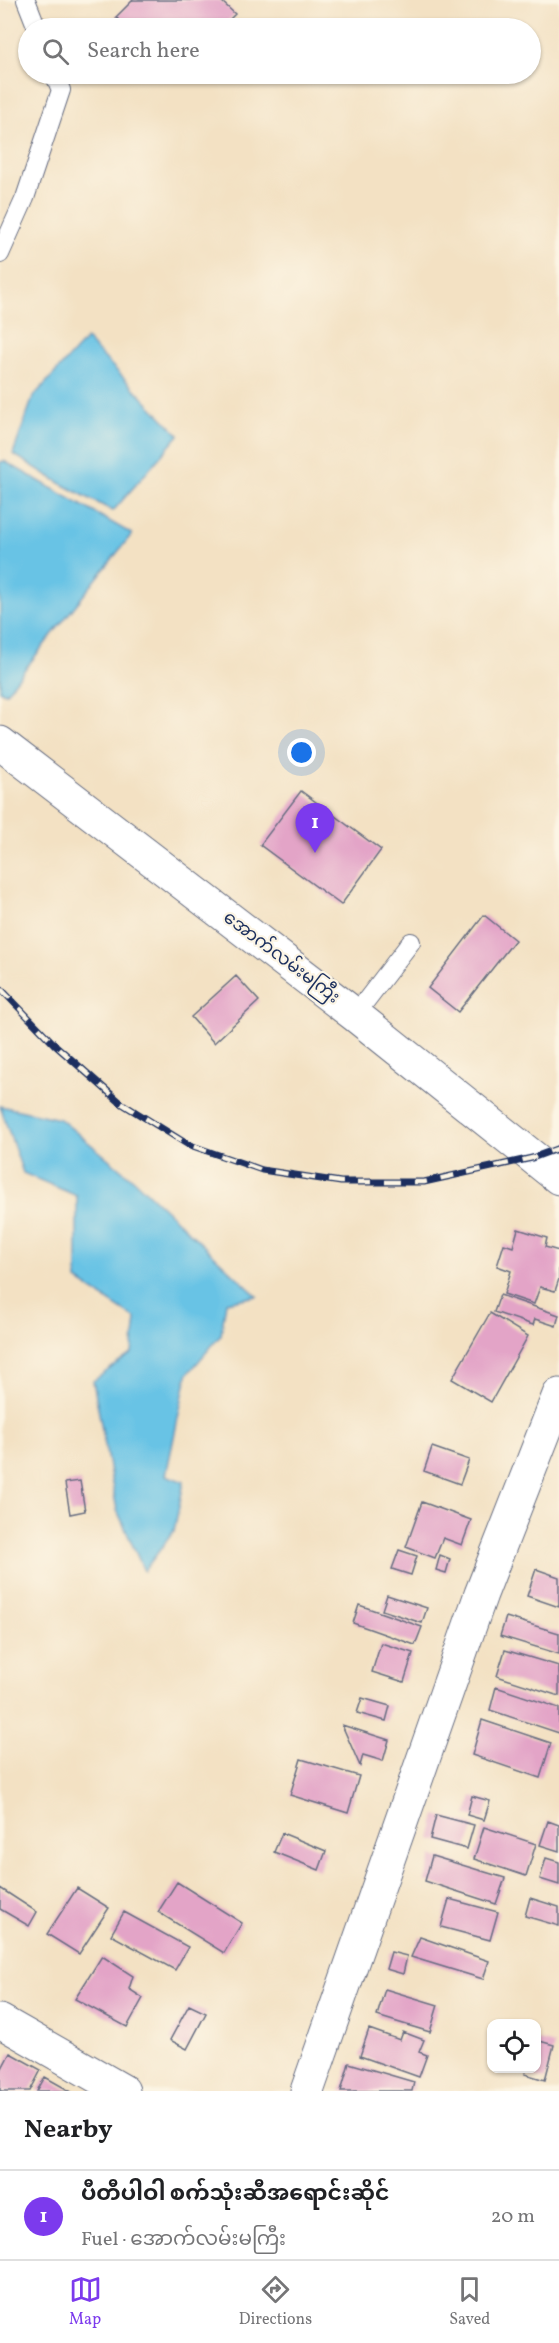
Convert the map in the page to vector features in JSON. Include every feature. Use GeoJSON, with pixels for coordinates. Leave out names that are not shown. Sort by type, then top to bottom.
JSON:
{"type":"FeatureCollection","features":[{"type":"Feature","properties":{"kind":"main road","name":"အောက်လမ်းမကြီး"},"geometry":{"type":"LineString","coordinates":[[0,743],[355,1015],[559,1178]]}},
{"type":"Feature","properties":{"kind":"main road"},"geometry":{"type":"LineString","coordinates":[[307,2091],[481,1594],[559,1395]]}},
{"type":"Feature","properties":{"kind":"main road"},"geometry":{"type":"LineString","coordinates":[[0,2021],[123,2091]]}},
{"type":"Feature","properties":{"kind":"lane"},"geometry":{"type":"LineString","coordinates":[[26,0],[33,18]]}},
{"type":"Feature","properties":{"kind":"lane"},"geometry":{"type":"LineString","coordinates":[[0,254],[25,198],[61,90],[58,84]]}},
{"type":"Feature","properties":{"kind":"lane"},"geometry":{"type":"LineString","coordinates":[[355,1015],[411,942]]}},
{"type":"Feature","properties":{"kind":"water"},"geometry":{"type":"Polygon","coordinates":[[[86,339],[179,435],[113,511],[60,483],[13,454],[33,397],[86,339]]]}},
{"type":"Feature","properties":{"kind":"water"},"geometry":{"type":"Polygon","coordinates":[[[4,461],[132,534],[6,693],[0,691],[0,462],[4,461]]]}},
{"type":"Feature","properties":{"kind":"water"},"geometry":{"type":"Polygon","coordinates":[[[0,1106],[60,1119],[134,1180],[257,1296],[226,1302],[221,1335],[187,1375],[166,1475],[184,1482],[174,1531],[144,1571],[117,1510],[93,1381],[132,1353],[136,1319],[77,1280],[77,1196],[23,1173],[0,1106]]]}},
{"type":"Feature","properties":{"kind":"building"},"geometry":{"type":"Polygon","coordinates":[[[133,0],[220,0],[235,14],[231,18],[116,17],[133,0]]]}},
{"type":"Feature","properties":{"kind":"building"},"geometry":{"type":"Polygon","coordinates":[[[301,791],[381,850],[341,905],[260,845],[301,791]]]}},
{"type":"Feature","properties":{"kind":"building"},"geometry":{"type":"Polygon","coordinates":[[[484,915],[515,940],[458,1012],[428,988],[484,915]]]}},
{"type":"Feature","properties":{"kind":"building"},"geometry":{"type":"Polygon","coordinates":[[[236,976],[259,1001],[214,1043],[191,1017],[236,976]]]}},
{"type":"Feature","properties":{"kind":"building"},"geometry":{"type":"Polygon","coordinates":[[[518,1229],[547,1238],[545,1247],[559,1251],[559,1279],[555,1291],[540,1287],[534,1304],[504,1294],[511,1271],[497,1266],[504,1244],[513,1247],[518,1229]]]}},
{"type":"Feature","properties":{"kind":"building"},"geometry":{"type":"Polygon","coordinates":[[[500,1295],[559,1315],[556,1326],[535,1319],[533,1325],[494,1312],[500,1295]]]}},
{"type":"Feature","properties":{"kind":"building"},"geometry":{"type":"Polygon","coordinates":[[[490,1313],[528,1336],[491,1402],[452,1379],[490,1313]]]}},
{"type":"Feature","properties":{"kind":"building"},"geometry":{"type":"Polygon","coordinates":[[[432,1447],[469,1460],[460,1484],[424,1471],[432,1447]]]}},
{"type":"Feature","properties":{"kind":"building"},"geometry":{"type":"Polygon","coordinates":[[[80,1481],[85,1511],[70,1514],[65,1483],[80,1481]]]}},
{"type":"Feature","properties":{"kind":"building"},"geometry":{"type":"Polygon","coordinates":[[[422,1502],[471,1520],[462,1545],[443,1538],[435,1558],[406,1547],[422,1502]]]}},
{"type":"Feature","properties":{"kind":"building"},"geometry":{"type":"Polygon","coordinates":[[[399,1550],[417,1556],[411,1575],[392,1569],[399,1550]]]}},
{"type":"Feature","properties":{"kind":"building"},"geometry":{"type":"Polygon","coordinates":[[[440,1555],[450,1559],[446,1573],[436,1570],[440,1555]]]}},
{"type":"Feature","properties":{"kind":"building"},"geometry":{"type":"Polygon","coordinates":[[[536,1569],[559,1577],[559,1607],[527,1596],[536,1569]]]}},
{"type":"Feature","properties":{"kind":"building"},"geometry":{"type":"Polygon","coordinates":[[[387,1595],[427,1608],[422,1623],[382,1610],[387,1595]]]}},
{"type":"Feature","properties":{"kind":"building"},"geometry":{"type":"Polygon","coordinates":[[[359,1605],[422,1627],[415,1645],[353,1623],[359,1605]]]}},
{"type":"Feature","properties":{"kind":"building"},"geometry":{"type":"Polygon","coordinates":[[[506,1617],[559,1633],[559,1654],[500,1636],[506,1617]]]}},
{"type":"Feature","properties":{"kind":"building"},"geometry":{"type":"Polygon","coordinates":[[[381,1643],[413,1653],[404,1682],[372,1672],[381,1643]]]}},
{"type":"Feature","properties":{"kind":"building"},"geometry":{"type":"Polygon","coordinates":[[[505,1650],[559,1666],[559,1696],[497,1676],[505,1650]]]}},
{"type":"Feature","properties":{"kind":"building"},"geometry":{"type":"Polygon","coordinates":[[[496,1687],[559,1708],[559,1733],[490,1710],[496,1687]]]}},
{"type":"Feature","properties":{"kind":"building"},"geometry":{"type":"Polygon","coordinates":[[[362,1698],[390,1706],[386,1721],[357,1713],[362,1698]]]}},
{"type":"Feature","properties":{"kind":"building"},"geometry":{"type":"Polygon","coordinates":[[[482,1720],[551,1743],[540,1778],[472,1755],[482,1720]]]}},
{"type":"Feature","properties":{"kind":"building"},"geometry":{"type":"Polygon","coordinates":[[[342,1725],[389,1740],[383,1761],[363,1755],[360,1766],[342,1725]]]}},
{"type":"Feature","properties":{"kind":"building"},"geometry":{"type":"Polygon","coordinates":[[[301,1759],[359,1776],[348,1813],[290,1795],[301,1759]]]}},
{"type":"Feature","properties":{"kind":"building"},"geometry":{"type":"Polygon","coordinates":[[[472,1796],[490,1801],[484,1820],[467,1815],[472,1796]]]}},
{"type":"Feature","properties":{"kind":"building"},"geometry":{"type":"Polygon","coordinates":[[[436,1815],[474,1825],[467,1849],[430,1839],[436,1815]]]}},
{"type":"Feature","properties":{"kind":"building"},"geometry":{"type":"Polygon","coordinates":[[[548,1821],[559,1825],[559,1851],[540,1845],[548,1821]]]}},
{"type":"Feature","properties":{"kind":"building"},"geometry":{"type":"Polygon","coordinates":[[[484,1827],[536,1844],[526,1876],[474,1859],[484,1827]]]}},
{"type":"Feature","properties":{"kind":"building"},"geometry":{"type":"Polygon","coordinates":[[[282,1833],[326,1851],[319,1870],[274,1852],[282,1833]]]}},
{"type":"Feature","properties":{"kind":"building"},"geometry":{"type":"Polygon","coordinates":[[[432,1856],[505,1878],[496,1904],[425,1881],[432,1856]]]}},
{"type":"Feature","properties":{"kind":"building"},"geometry":{"type":"Polygon","coordinates":[[[546,1858],[559,1862],[559,1885],[540,1879],[546,1858]]]}},
{"type":"Feature","properties":{"kind":"building"},"geometry":{"type":"Polygon","coordinates":[[[177,1882],[242,1923],[224,1953],[158,1912],[177,1882]]]}},
{"type":"Feature","properties":{"kind":"building"},"geometry":{"type":"Polygon","coordinates":[[[0,1888],[37,1912],[29,1926],[0,1909],[0,1888]]]}},
{"type":"Feature","properties":{"kind":"building"},"geometry":{"type":"Polygon","coordinates":[[[77,1888],[109,1908],[79,1954],[47,1934],[77,1888]]]}},
{"type":"Feature","properties":{"kind":"building"},"geometry":{"type":"Polygon","coordinates":[[[530,1898],[559,1907],[559,1926],[525,1916],[530,1898]]]}},
{"type":"Feature","properties":{"kind":"building"},"geometry":{"type":"Polygon","coordinates":[[[449,1899],[498,1912],[490,1940],[441,1927],[449,1899]]]}},
{"type":"Feature","properties":{"kind":"building"},"geometry":{"type":"Polygon","coordinates":[[[124,1912],[188,1947],[175,1970],[111,1935],[124,1912]]]}},
{"type":"Feature","properties":{"kind":"building"},"geometry":{"type":"Polygon","coordinates":[[[420,1937],[489,1961],[483,1979],[411,1957],[420,1937]]]}},
{"type":"Feature","properties":{"kind":"building"},"geometry":{"type":"Polygon","coordinates":[[[391,1952],[407,1956],[403,1974],[386,1969],[391,1952]]]}},
{"type":"Feature","properties":{"kind":"building"},"geometry":{"type":"Polygon","coordinates":[[[102,1956],[133,1976],[129,1989],[143,1998],[127,2027],[75,1999],[102,1956]]]}},
{"type":"Feature","properties":{"kind":"building"},"geometry":{"type":"Polygon","coordinates":[[[385,1989],[438,2005],[430,2032],[377,2016],[385,1989]]]}},
{"type":"Feature","properties":{"kind":"building"},"geometry":{"type":"Polygon","coordinates":[[[189,2005],[206,2013],[187,2049],[170,2040],[189,2005]]]}},
{"type":"Feature","properties":{"kind":"building"},"geometry":{"type":"Polygon","coordinates":[[[369,2029],[400,2040],[403,2032],[424,2040],[419,2052],[427,2055],[419,2077],[360,2056],[369,2029]]]}},
{"type":"Feature","properties":{"kind":"building"},"geometry":{"type":"Polygon","coordinates":[[[541,2041],[554,2045],[545,2080],[525,2074],[541,2073],[541,2041]]]}},
{"type":"Feature","properties":{"kind":"building"},"geometry":{"type":"Polygon","coordinates":[[[10,2053],[41,2070],[30,2091],[0,2091],[0,2072],[10,2053]]]}},
{"type":"Feature","properties":{"kind":"building"},"geometry":{"type":"Polygon","coordinates":[[[349,2063],[414,2082],[412,2091],[341,2091],[349,2063]]]}},
{"type":"Feature","properties":{"kind":"building"},"geometry":{"type":"Polygon","coordinates":[[[45,2077],[70,2091],[37,2091],[45,2077]]]}},
{"type":"Feature","properties":{"kind":"railway"},"geometry":{"type":"LineString","coordinates":[[0,988],[55,1045],[121,1103],[187,1144],[262,1170],[341,1182],[424,1182],[532,1158],[559,1148]]}},
{"type":"Feature","properties":{"kind":"place","name":"ပီတီပါဝါ စက်သုံးဆီအရောင်းဆိုင်"},"geometry":{"type":"Point","coordinates":[315,853]}}]}
